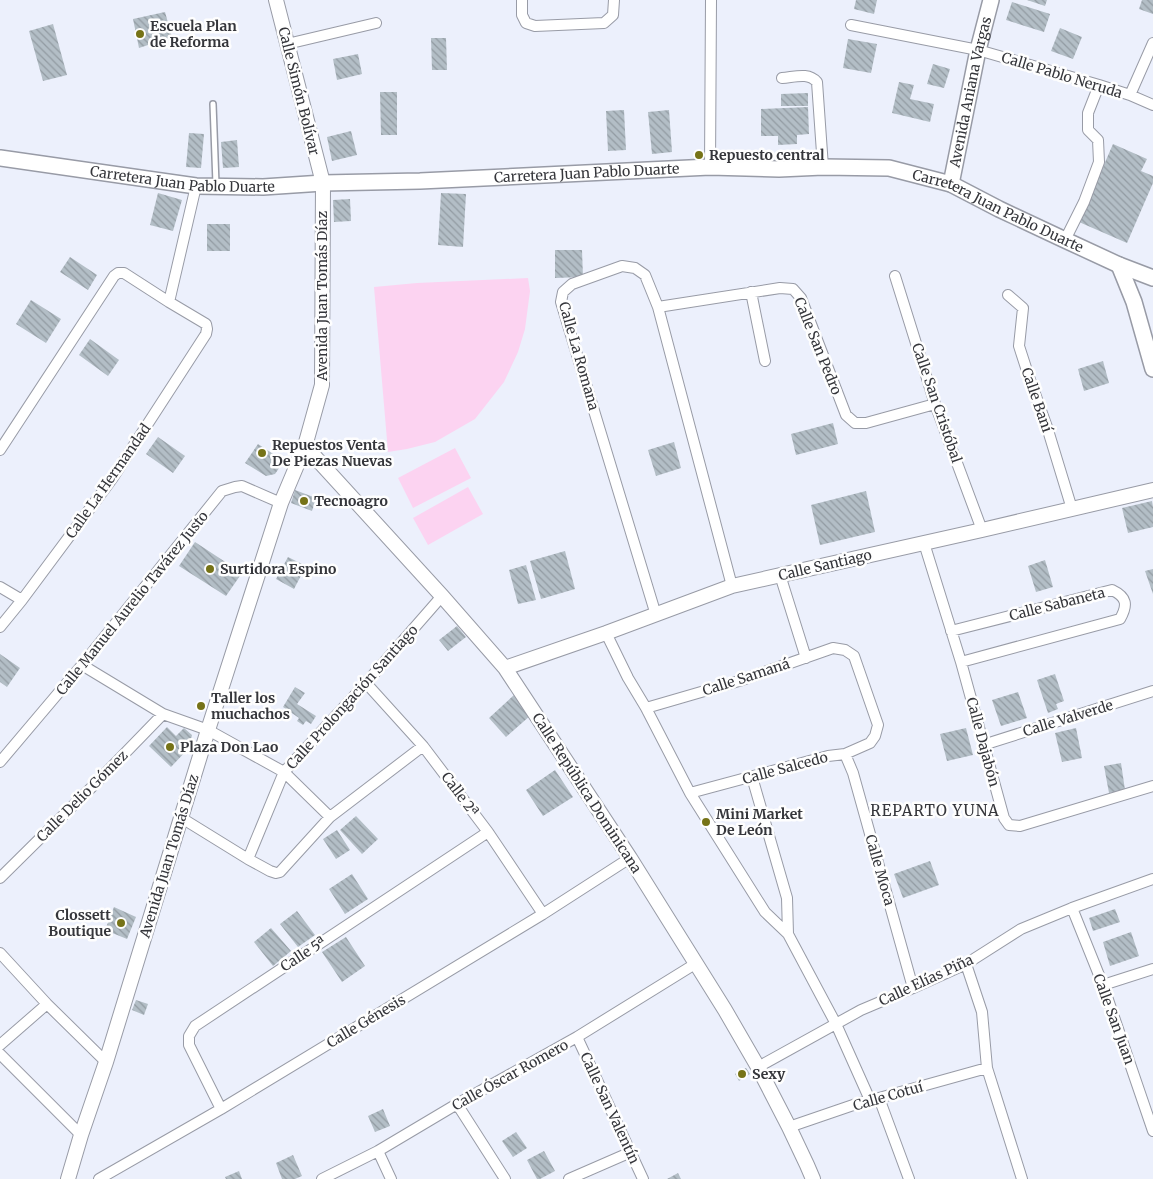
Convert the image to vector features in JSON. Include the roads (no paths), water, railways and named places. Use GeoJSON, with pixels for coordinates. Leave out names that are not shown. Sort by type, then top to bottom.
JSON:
{"type":"FeatureCollection","features":[{"type":"Feature","properties":{"kind":"main road","name":"Avenida Aniana Vargas"},"geometry":{"type":"LineString","coordinates":[[951,184],[978,50],[991,0]]}},
{"type":"Feature","properties":{"kind":"main road","name":"Carretera Juan Pablo Duarte"},"geometry":{"type":"LineString","coordinates":[[0,158],[196,186],[216,187],[420,181],[710,167],[889,168],[951,184],[999,209],[1118,265],[1153,278]]}},
{"type":"Feature","properties":{"kind":"main road"},"geometry":{"type":"LineString","coordinates":[[1118,265],[1134,302],[1153,368]]}},
{"type":"Feature","properties":{"kind":"street","name":"Calle Simón Bolívar"},"geometry":{"type":"LineString","coordinates":[[276,0],[323,183]]}},
{"type":"Feature","properties":{"kind":"street"},"geometry":{"type":"LineString","coordinates":[[522,0],[522,15],[526,23],[535,26],[604,22],[613,15],[614,0]]}},
{"type":"Feature","properties":{"kind":"street"},"geometry":{"type":"LineString","coordinates":[[710,167],[711,0]]}},
{"type":"Feature","properties":{"kind":"street"},"geometry":{"type":"LineString","coordinates":[[287,44],[376,23]]}},
{"type":"Feature","properties":{"kind":"street","name":"Calle Pablo Neruda"},"geometry":{"type":"LineString","coordinates":[[851,25],[978,50],[1099,85],[1153,105]]}},
{"type":"Feature","properties":{"kind":"street"},"geometry":{"type":"LineString","coordinates":[[1130,96],[1153,43]]}},
{"type":"Feature","properties":{"kind":"street"},"geometry":{"type":"LineString","coordinates":[[782,78],[807,75],[814,78],[817,82],[823,167]]}},
{"type":"Feature","properties":{"kind":"street"},"geometry":{"type":"LineString","coordinates":[[1066,240],[1084,202],[1099,162],[1098,140],[1088,130],[1088,113],[1099,85]]}},
{"type":"Feature","properties":{"kind":"street","name":"Avenida Juan Tomás Díaz"},"geometry":{"type":"LineString","coordinates":[[68,1179],[106,1062],[180,817],[281,503],[305,446],[322,385],[323,183]]}},
{"type":"Feature","properties":{"kind":"street"},"geometry":{"type":"LineString","coordinates":[[0,450],[114,276],[124,273],[169,302],[196,186]]}},
{"type":"Feature","properties":{"kind":"street","name":"Calle La Romana"},"geometry":{"type":"LineString","coordinates":[[656,615],[561,302],[563,292],[572,284],[622,266],[635,268],[645,275],[658,307],[732,586]]}},
{"type":"Feature","properties":{"kind":"street","name":"Calle San Cristóbal"},"geometry":{"type":"LineString","coordinates":[[895,276],[935,404],[982,530]]}},
{"type":"Feature","properties":{"kind":"street","name":"Calle San Pedro"},"geometry":{"type":"LineString","coordinates":[[658,307],[780,288],[793,289],[801,298],[846,416],[855,424],[866,424],[935,404]]}},
{"type":"Feature","properties":{"kind":"street"},"geometry":{"type":"LineString","coordinates":[[751,292],[765,361]]}},
{"type":"Feature","properties":{"kind":"street","name":"Calle Baní"},"geometry":{"type":"LineString","coordinates":[[1008,295],[1023,308],[1019,346],[1047,427],[1072,509]]}},
{"type":"Feature","properties":{"kind":"street","name":"Calle La Hermandad"},"geometry":{"type":"LineString","coordinates":[[0,627],[112,479],[206,334],[206,324],[169,302]]}},
{"type":"Feature","properties":{"kind":"street","name":"Calle República Dominicana"},"geometry":{"type":"LineString","coordinates":[[305,446],[505,668],[630,858],[724,1010],[758,1067],[808,1165],[813,1179]]}},
{"type":"Feature","properties":{"kind":"street","name":"Calle Manuel Aurelio Tavárez Justo"},"geometry":{"type":"LineString","coordinates":[[0,762],[82,665],[222,491],[242,486],[281,503]]}},
{"type":"Feature","properties":{"kind":"street","name":"Calle Santiago"},"geometry":{"type":"LineString","coordinates":[[505,668],[732,586],[1153,490]]}},
{"type":"Feature","properties":{"kind":"street","name":"Calle Dajabón"},"geometry":{"type":"LineString","coordinates":[[924,543],[952,631],[1004,818],[1009,825],[1020,826],[1153,786]]}},
{"type":"Feature","properties":{"kind":"street"},"geometry":{"type":"LineString","coordinates":[[780,575],[806,658]]}},
{"type":"Feature","properties":{"kind":"street"},"geometry":{"type":"LineString","coordinates":[[0,587],[22,600]]}},
{"type":"Feature","properties":{"kind":"street","name":"Calle Sabaneta"},"geometry":{"type":"LineString","coordinates":[[952,631],[1112,590],[1120,594],[1125,601],[1125,610],[1120,618],[961,662]]}},
{"type":"Feature","properties":{"kind":"street","name":"Calle Prolongación Santiago"},"geometry":{"type":"LineString","coordinates":[[248,859],[284,772],[366,683],[442,596]]}},
{"type":"Feature","properties":{"kind":"street"},"geometry":{"type":"LineString","coordinates":[[606,633],[690,793],[765,912],[788,934],[875,1099],[909,1179]]}},
{"type":"Feature","properties":{"kind":"street","name":"Calle Samaná"},"geometry":{"type":"LineString","coordinates":[[646,708],[738,681],[833,648],[845,650],[854,656],[878,725],[875,736]]}},
{"type":"Feature","properties":{"kind":"street"},"geometry":{"type":"LineString","coordinates":[[82,665],[163,714],[208,730],[284,772],[330,817]]}},
{"type":"Feature","properties":{"kind":"street","name":"Calle 2ª"},"geometry":{"type":"LineString","coordinates":[[366,683],[423,746],[488,832],[543,914]]}},
{"type":"Feature","properties":{"kind":"street","name":"Calle Valverde"},"geometry":{"type":"LineString","coordinates":[[983,745],[1153,691]]}},
{"type":"Feature","properties":{"kind":"street","name":"Calle Delio Gómez"},"geometry":{"type":"LineString","coordinates":[[0,878],[163,714]]}},
{"type":"Feature","properties":{"kind":"street","name":"Calle Salcedo"},"geometry":{"type":"LineString","coordinates":[[690,793],[828,756],[845,754],[870,743],[875,736]]}},
{"type":"Feature","properties":{"kind":"street"},"geometry":{"type":"LineString","coordinates":[[180,817],[248,859],[270,871],[280,872],[330,817],[423,746]]}},
{"type":"Feature","properties":{"kind":"street","name":"Calle Moca"},"geometry":{"type":"LineString","coordinates":[[845,754],[853,773],[913,988]]}},
{"type":"Feature","properties":{"kind":"street"},"geometry":{"type":"LineString","coordinates":[[752,777],[787,898],[788,934]]}},
{"type":"Feature","properties":{"kind":"street","name":"Calle 5ª"},"geometry":{"type":"LineString","coordinates":[[221,1109],[189,1045],[189,1036],[194,1026],[488,832]]}},
{"type":"Feature","properties":{"kind":"street","name":"Calle Génesis"},"geometry":{"type":"LineString","coordinates":[[99,1179],[221,1109],[543,914],[630,858]]}},
{"type":"Feature","properties":{"kind":"street","name":"Calle Elías Piña"},"geometry":{"type":"LineString","coordinates":[[758,1067],[861,1010],[966,964],[1021,929],[1072,908],[1153,879]]}},
{"type":"Feature","properties":{"kind":"street","name":"Calle San Juan"},"geometry":{"type":"LineString","coordinates":[[1072,908],[1102,985],[1153,1131]]}},
{"type":"Feature","properties":{"kind":"street"},"geometry":{"type":"LineString","coordinates":[[0,953],[47,1004],[106,1062]]}},
{"type":"Feature","properties":{"kind":"street","name":"Calle Óscar Romero"},"geometry":{"type":"LineString","coordinates":[[322,1179],[378,1151],[457,1104],[577,1037],[696,964]]}},
{"type":"Feature","properties":{"kind":"street"},"geometry":{"type":"LineString","coordinates":[[966,964],[982,1012],[987,1068],[1022,1179]]}},
{"type":"Feature","properties":{"kind":"street"},"geometry":{"type":"LineString","coordinates":[[1102,985],[1153,969]]}},
{"type":"Feature","properties":{"kind":"street"},"geometry":{"type":"LineString","coordinates":[[0,1045],[47,1004]]}},
{"type":"Feature","properties":{"kind":"street","name":"Calle San Valentín"},"geometry":{"type":"LineString","coordinates":[[577,1037],[643,1179]]}},
{"type":"Feature","properties":{"kind":"street"},"geometry":{"type":"LineString","coordinates":[[0,1054],[81,1135]]}},
{"type":"Feature","properties":{"kind":"street","name":"Calle Cotuí"},"geometry":{"type":"LineString","coordinates":[[789,1127],[875,1099],[987,1068]]}},
{"type":"Feature","properties":{"kind":"street"},"geometry":{"type":"LineString","coordinates":[[457,1104],[505,1179]]}},
{"type":"Feature","properties":{"kind":"street"},"geometry":{"type":"LineString","coordinates":[[378,1151],[391,1179]]}},
{"type":"Feature","properties":{"kind":"street"},"geometry":{"type":"LineString","coordinates":[[570,1179],[631,1152]]}},
{"type":"Feature","properties":{"kind":"lane"},"geometry":{"type":"LineString","coordinates":[[213,104],[216,187]]}},
{"type":"Feature","properties":{"kind":"place","name":"Escuela Plan de Reforma"},"geometry":{"type":"Point","coordinates":[140,34]}},
{"type":"Feature","properties":{"kind":"place","name":"Repuesto central"},"geometry":{"type":"Point","coordinates":[699,155]}},
{"type":"Feature","properties":{"kind":"place","name":"Repuestos Venta De Piezas Nuevas"},"geometry":{"type":"Point","coordinates":[262,453]}},
{"type":"Feature","properties":{"kind":"place","name":"Tecnoagro"},"geometry":{"type":"Point","coordinates":[304,501]}},
{"type":"Feature","properties":{"kind":"place","name":"Surtidora Espino"},"geometry":{"type":"Point","coordinates":[210,569]}},
{"type":"Feature","properties":{"kind":"place","name":"Taller los muchachos"},"geometry":{"type":"Point","coordinates":[201,706]}},
{"type":"Feature","properties":{"kind":"place","name":"Plaza Don Lao"},"geometry":{"type":"Point","coordinates":[170,747]}},
{"type":"Feature","properties":{"kind":"place","name":"Mini Market De León"},"geometry":{"type":"Point","coordinates":[706,822]}},
{"type":"Feature","properties":{"kind":"place","name":"Clossett Boutique"},"geometry":{"type":"Point","coordinates":[121,923]}},
{"type":"Feature","properties":{"kind":"place","name":"Sexy"},"geometry":{"type":"Point","coordinates":[742,1074]}},
{"type":"Feature","properties":{"kind":"district","name":"REPARTO YUNA"},"geometry":{"type":"Point","coordinates":[935,810]}}]}
